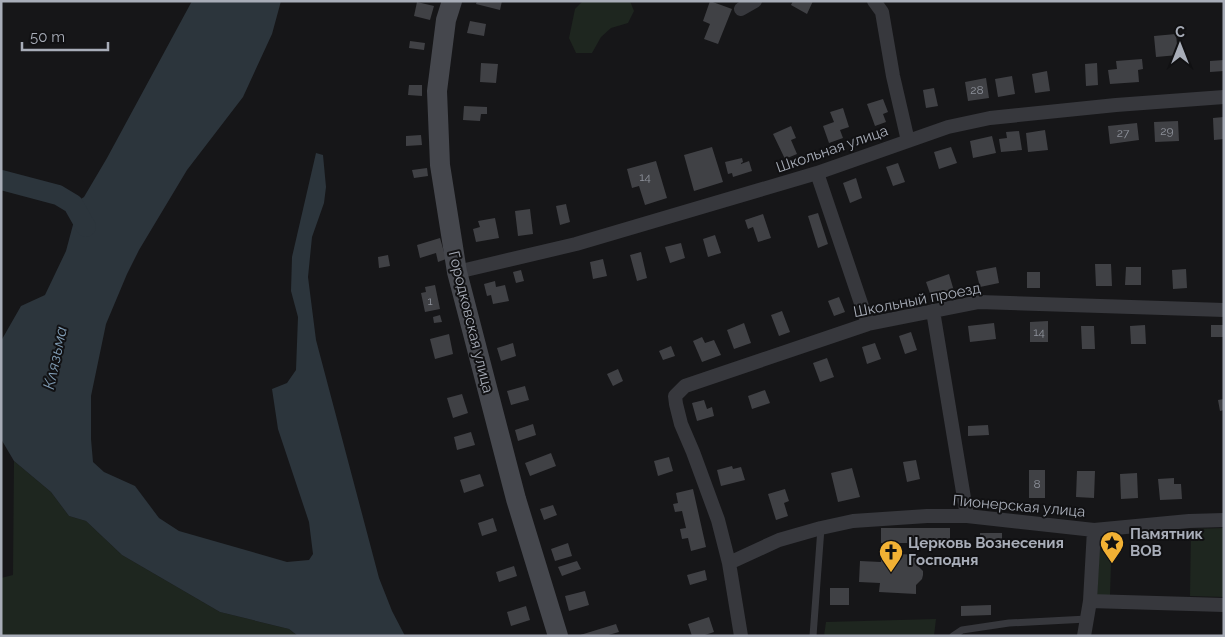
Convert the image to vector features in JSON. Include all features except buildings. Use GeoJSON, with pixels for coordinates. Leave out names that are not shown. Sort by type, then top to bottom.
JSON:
{"type":"FeatureCollection","features":[{"type":"Feature","properties":{"kind":"main road","name":"Городковская улица"},"geometry":{"type":"LineString","coordinates":[[452,1],[446,20],[437,91],[440,165],[457,272],[516,499],[558,636]]}},
{"type":"Feature","properties":{"kind":"street"},"geometry":{"type":"LineString","coordinates":[[741,9],[755,1]]}},
{"type":"Feature","properties":{"kind":"street"},"geometry":{"type":"LineString","coordinates":[[874,1],[882,12],[895,85],[908,141]]}},
{"type":"Feature","properties":{"kind":"street","name":"Школьная улица"},"geometry":{"type":"LineString","coordinates":[[457,272],[576,244],[817,173],[948,126],[990,118],[1116,105],[1224,97]]}},
{"type":"Feature","properties":{"kind":"street"},"geometry":{"type":"LineString","coordinates":[[817,173],[868,324]]}},
{"type":"Feature","properties":{"kind":"street","name":"Школьный проезд"},"geometry":{"type":"LineString","coordinates":[[728,563],[718,520],[694,452],[680,424],[676,396],[685,386],[868,324],[979,302],[1224,310]]}},
{"type":"Feature","properties":{"kind":"street"},"geometry":{"type":"LineString","coordinates":[[932,311],[967,516]]}},
{"type":"Feature","properties":{"kind":"street","name":"Пионерская улица"},"geometry":{"type":"LineString","coordinates":[[728,563],[779,540],[853,521],[927,516],[967,516],[1094,530],[1189,521],[1224,520]]}},
{"type":"Feature","properties":{"kind":"street"},"geometry":{"type":"LineString","coordinates":[[1084,636],[1090,601],[1094,530]]}},
{"type":"Feature","properties":{"kind":"street"},"geometry":{"type":"LineString","coordinates":[[728,563],[741,636]]}},
{"type":"Feature","properties":{"kind":"street"},"geometry":{"type":"LineString","coordinates":[[1090,601],[1224,605]]}},
{"type":"Feature","properties":{"kind":"lane"},"geometry":{"type":"LineString","coordinates":[[813,636],[821,528]]}},
{"type":"Feature","properties":{"kind":"lane"},"geometry":{"type":"LineString","coordinates":[[953,636],[962,630],[1009,623],[1086,619]]}},
{"type":"Feature","properties":{"kind":"shaded area"},"geometry":{"type":"Polygon","coordinates":[[[583,1],[630,1],[634,11],[628,23],[611,28],[601,37],[592,53],[576,53],[569,38],[575,9],[583,1]]]}},
{"type":"Feature","properties":{"kind":"shaded area"},"geometry":{"type":"Polygon","coordinates":[[[14,461],[51,492],[69,516],[86,521],[122,555],[220,612],[289,629],[298,636],[1,636],[1,578],[13,575],[14,461]]]}},
{"type":"Feature","properties":{"kind":"shaded area"},"geometry":{"type":"Polygon","coordinates":[[[1224,528],[1224,597],[1190,596],[1191,529],[1224,528]]]}},
{"type":"Feature","properties":{"kind":"shaded area"},"geometry":{"type":"Polygon","coordinates":[[[1100,535],[1112,535],[1110,595],[1097,595],[1100,535]]]}},
{"type":"Feature","properties":{"kind":"shaded area"},"geometry":{"type":"Polygon","coordinates":[[[936,619],[934,636],[824,636],[826,622],[936,619]]]}},
{"type":"Feature","properties":{"kind":"water","name":"Клязьма"},"geometry":{"type":"Polygon","coordinates":[[[192,1],[281,1],[272,34],[243,97],[187,170],[139,250],[106,324],[91,396],[93,462],[104,472],[135,486],[159,518],[179,531],[287,562],[309,560],[313,554],[309,522],[278,429],[272,389],[287,383],[296,370],[298,317],[291,291],[292,257],[316,153],[323,155],[326,187],[324,203],[312,237],[308,277],[316,340],[379,578],[392,611],[405,636],[298,636],[289,629],[220,612],[122,555],[86,521],[69,516],[51,492],[14,461],[1,439],[1,341],[21,306],[45,295],[66,251],[74,221],[73,204],[84,197],[107,158],[192,1]]]}},
{"type":"Feature","properties":{"kind":"waterway"},"geometry":{"type":"LineString","coordinates":[[1,180],[58,195],[73,204],[86,227]]}},
{"type":"Feature","properties":{"kind":"place","name":"Памятник ВОВ"},"geometry":{"type":"Point","coordinates":[1112,564]}},
{"type":"Feature","properties":{"kind":"place","name":"Церковь Вознесения Господня"},"geometry":{"type":"Point","coordinates":[891,573]}}]}
